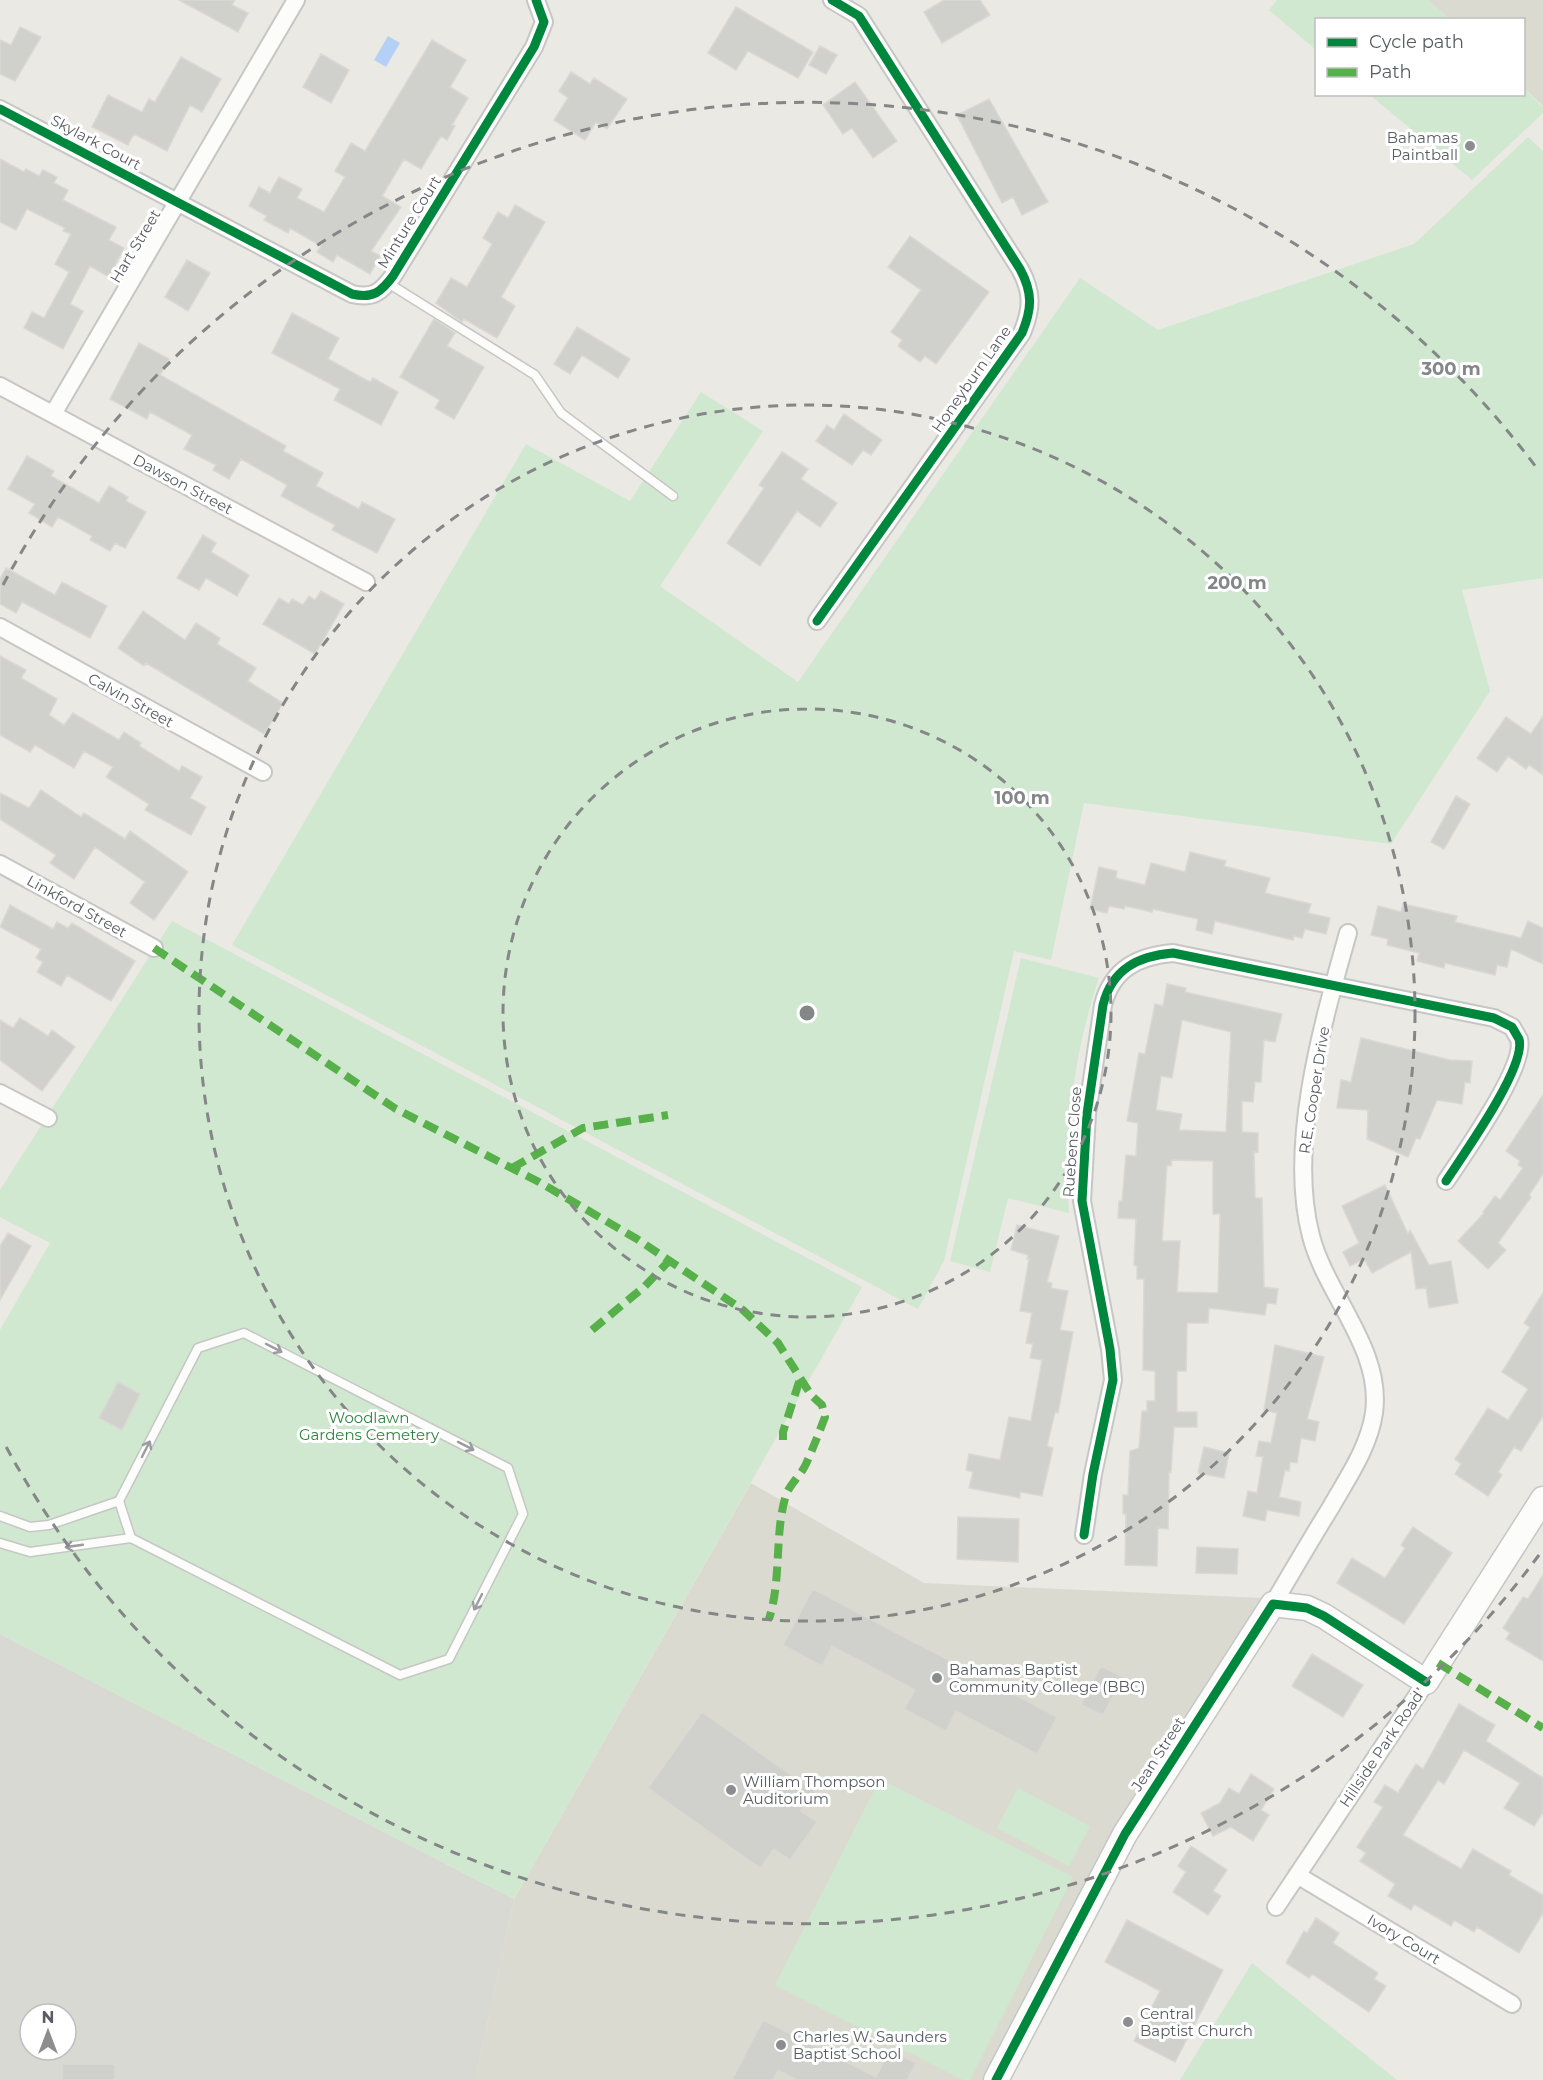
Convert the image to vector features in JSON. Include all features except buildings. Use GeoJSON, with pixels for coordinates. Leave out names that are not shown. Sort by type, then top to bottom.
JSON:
{"type":"FeatureCollection","features":[{"type":"Feature","properties":{"kind":"street","name":"Hart Street"},"geometry":{"type":"LineString","coordinates":[[53,414],[296,0]]}},
{"type":"Feature","properties":{"kind":"street","name":"Minture Court"},"geometry":{"type":"LineString","coordinates":[[178,202],[352,294],[374,296],[388,283],[537,41],[544,22],[536,0]]}},
{"type":"Feature","properties":{"kind":"street","name":"Honeyburn Lane"},"geometry":{"type":"LineString","coordinates":[[817,621],[1022,333],[1031,299],[1028,284],[1020,270],[859,16],[831,0]]}},
{"type":"Feature","properties":{"kind":"street","name":"Skylark Court"},"geometry":{"type":"LineString","coordinates":[[0,109],[178,202]]}},
{"type":"Feature","properties":{"kind":"street","name":"Dawson Street"},"geometry":{"type":"LineString","coordinates":[[0,386],[366,582]]}},
{"type":"Feature","properties":{"kind":"street","name":"Calvin Street"},"geometry":{"type":"LineString","coordinates":[[0,627],[263,772]]}},
{"type":"Feature","properties":{"kind":"street","name":"Linkford Street"},"geometry":{"type":"LineString","coordinates":[[0,864],[154,948]]}},
{"type":"Feature","properties":{"kind":"street","name":"R.E. Cooper Drive"},"geometry":{"type":"LineString","coordinates":[[1273,1604],[1359,1459],[1374,1413],[1373,1378],[1356,1331],[1316,1255],[1303,1196],[1302,1167],[1307,1119],[1333,986],[1348,933]]}},
{"type":"Feature","properties":{"kind":"street","name":"Ruebens Close"},"geometry":{"type":"LineString","coordinates":[[1084,1535],[1113,1380],[1110,1349],[1084,1218],[1082,1182],[1095,1049],[1110,984],[1119,971],[1147,956],[1173,953],[1475,1013],[1505,1022],[1516,1032],[1521,1050],[1515,1067],[1446,1181]]}},
{"type":"Feature","properties":{"kind":"street"},"geometry":{"type":"LineString","coordinates":[[0,1093],[48,1118]]}},
{"type":"Feature","properties":{"kind":"street","name":"Hillside Park Road"},"geometry":{"type":"LineString","coordinates":[[1276,1906],[1426,1682],[1543,1499]]}},
{"type":"Feature","properties":{"kind":"street"},"geometry":{"type":"LineString","coordinates":[[1273,1604],[1307,1608],[1324,1616],[1426,1682]]}},
{"type":"Feature","properties":{"kind":"street","name":"Jean Street"},"geometry":{"type":"LineString","coordinates":[[996,2080],[1125,1834],[1273,1604]]}},
{"type":"Feature","properties":{"kind":"street","name":"Ivory Court"},"geometry":{"type":"LineString","coordinates":[[1297,1875],[1512,2004]]}},
{"type":"Feature","properties":{"kind":"lane"},"geometry":{"type":"LineString","coordinates":[[388,283],[535,375],[561,413],[673,496]]}},
{"type":"Feature","properties":{"kind":"lane"},"geometry":{"type":"LineString","coordinates":[[0,1516],[30,1527],[49,1525],[119,1501],[198,1348],[244,1333],[508,1468],[524,1514],[449,1659],[400,1675],[131,1538],[30,1552],[0,1543]]}},
{"type":"Feature","properties":{"kind":"lane"},"geometry":{"type":"LineString","coordinates":[[119,1501],[131,1538]]}},
{"type":"Feature","properties":{"kind":"shaded area"},"geometry":{"type":"Polygon","coordinates":[[[1428,0],[1543,0],[1543,106],[1525,89],[1525,18],[1448,18],[1428,0]]]}},
{"type":"Feature","properties":{"kind":"shaded area"},"geometry":{"type":"Polygon","coordinates":[[[751,1483],[924,1583],[1262,1598],[1110,1835],[984,2080],[475,2080],[514,1899],[751,1483]]]}},
{"type":"Feature","properties":{"kind":"shaded area"},"geometry":{"type":"Polygon","coordinates":[[[0,1634],[514,1899],[475,2080],[0,2080],[0,1634]]]}},
{"type":"Feature","properties":{"kind":"green space"},"geometry":{"type":"Polygon","coordinates":[[[1277,0],[1428,0],[1448,18],[1315,18],[1315,49],[1269,10],[1277,0]]]}},
{"type":"Feature","properties":{"kind":"green space","name":"Bahamas Paintball"},"geometry":{"type":"Polygon","coordinates":[[[1525,90],[1543,107],[1543,113],[1472,180],[1371,96],[1525,96],[1525,90]]]}},
{"type":"Feature","properties":{"kind":"green space"},"geometry":{"type":"Polygon","coordinates":[[[1528,137],[1543,151],[1543,578],[1462,590],[1490,691],[1391,844],[1084,803],[1051,960],[1014,951],[944,1261],[918,1309],[232,945],[526,444],[630,501],[701,392],[763,431],[660,586],[798,682],[1080,278],[1158,330],[1414,244],[1528,137]]]}},
{"type":"Feature","properties":{"kind":"green space","name":"Woodlawn Gardens Cemetery"},"geometry":{"type":"Polygon","coordinates":[[[172,921],[862,1287],[514,1899],[0,1634],[0,1330],[50,1243],[0,1217],[0,1190],[172,921]]]}},
{"type":"Feature","properties":{"kind":"green space"},"geometry":{"type":"Polygon","coordinates":[[[1021,958],[1099,978],[1083,1035],[1072,1094],[1068,1154],[1069,1213],[1008,1198],[990,1272],[950,1261],[1021,958]]]}},
{"type":"Feature","properties":{"kind":"green space"},"geometry":{"type":"Polygon","coordinates":[[[880,1779],[1073,1877],[970,2080],[963,2080],[775,1985],[880,1779]]]}},
{"type":"Feature","properties":{"kind":"green space"},"geometry":{"type":"Polygon","coordinates":[[[1018,1788],[1090,1826],[1069,1866],[997,1828],[1018,1788]]]}},
{"type":"Feature","properties":{"kind":"green space"},"geometry":{"type":"Polygon","coordinates":[[[1252,1963],[1397,2080],[1180,2080],[1252,1963]]]}},
{"type":"Feature","properties":{"kind":"water"},"geometry":{"type":"Polygon","coordinates":[[[388,36],[400,43],[386,67],[374,60],[388,36]]]}},
{"type":"Feature","properties":{"kind":"marked path"},"geometry":{"type":"LineString","coordinates":[[154,948],[396,1109],[539,1182],[637,1239],[743,1310],[778,1343],[811,1395],[822,1405],[825,1417],[806,1464],[786,1495],[782,1510],[775,1588],[769,1619]]}},
{"type":"Feature","properties":{"kind":"marked path"},"geometry":{"type":"LineString","coordinates":[[512,1168],[583,1128],[668,1115]]}},
{"type":"Feature","properties":{"kind":"marked path"},"geometry":{"type":"LineString","coordinates":[[592,1330],[644,1287],[668,1262]]}},
{"type":"Feature","properties":{"kind":"marked path"},"geometry":{"type":"LineString","coordinates":[[783,1440],[783,1432],[800,1379]]}},
{"type":"Feature","properties":{"kind":"marked path"},"geometry":{"type":"LineString","coordinates":[[1438,1663],[1543,1728]]}},
{"type":"Feature","properties":{"kind":"cycle path"},"geometry":{"type":"LineString","coordinates":[[0,109],[352,294],[371,295],[380,290],[393,276],[534,47],[544,22],[536,0]]}},
{"type":"Feature","properties":{"kind":"cycle path"},"geometry":{"type":"LineString","coordinates":[[817,621],[1022,333],[1030,301],[1020,269],[859,16],[832,0]]}},
{"type":"Feature","properties":{"kind":"cycle path"},"geometry":{"type":"LineString","coordinates":[[1084,1535],[1093,1474],[1113,1380],[1110,1349],[1082,1201],[1087,1114],[1103,1005],[1113,982],[1120,974],[1138,961],[1173,953],[1494,1018],[1512,1027],[1519,1039],[1519,1052],[1513,1069],[1479,1132],[1446,1181]]}},
{"type":"Feature","properties":{"kind":"cycle path"},"geometry":{"type":"LineString","coordinates":[[996,2080],[1125,1834],[1273,1604],[1307,1608],[1324,1616],[1426,1682]]}},
{"type":"Feature","properties":{"kind":"place","name":"Bahamas Paintball"},"geometry":{"type":"Point","coordinates":[1470,146]}},
{"type":"Feature","properties":{"kind":"place","name":"Bahamas Baptist Community College (BBC)"},"geometry":{"type":"Point","coordinates":[937,1678]}},
{"type":"Feature","properties":{"kind":"place","name":"William Thompson Auditorium"},"geometry":{"type":"Point","coordinates":[731,1790]}},
{"type":"Feature","properties":{"kind":"place","name":"Central Baptist Church"},"geometry":{"type":"Point","coordinates":[1128,2022]}},
{"type":"Feature","properties":{"kind":"place","name":"Charles W. Saunders Baptist School"},"geometry":{"type":"Point","coordinates":[781,2045]}}]}
